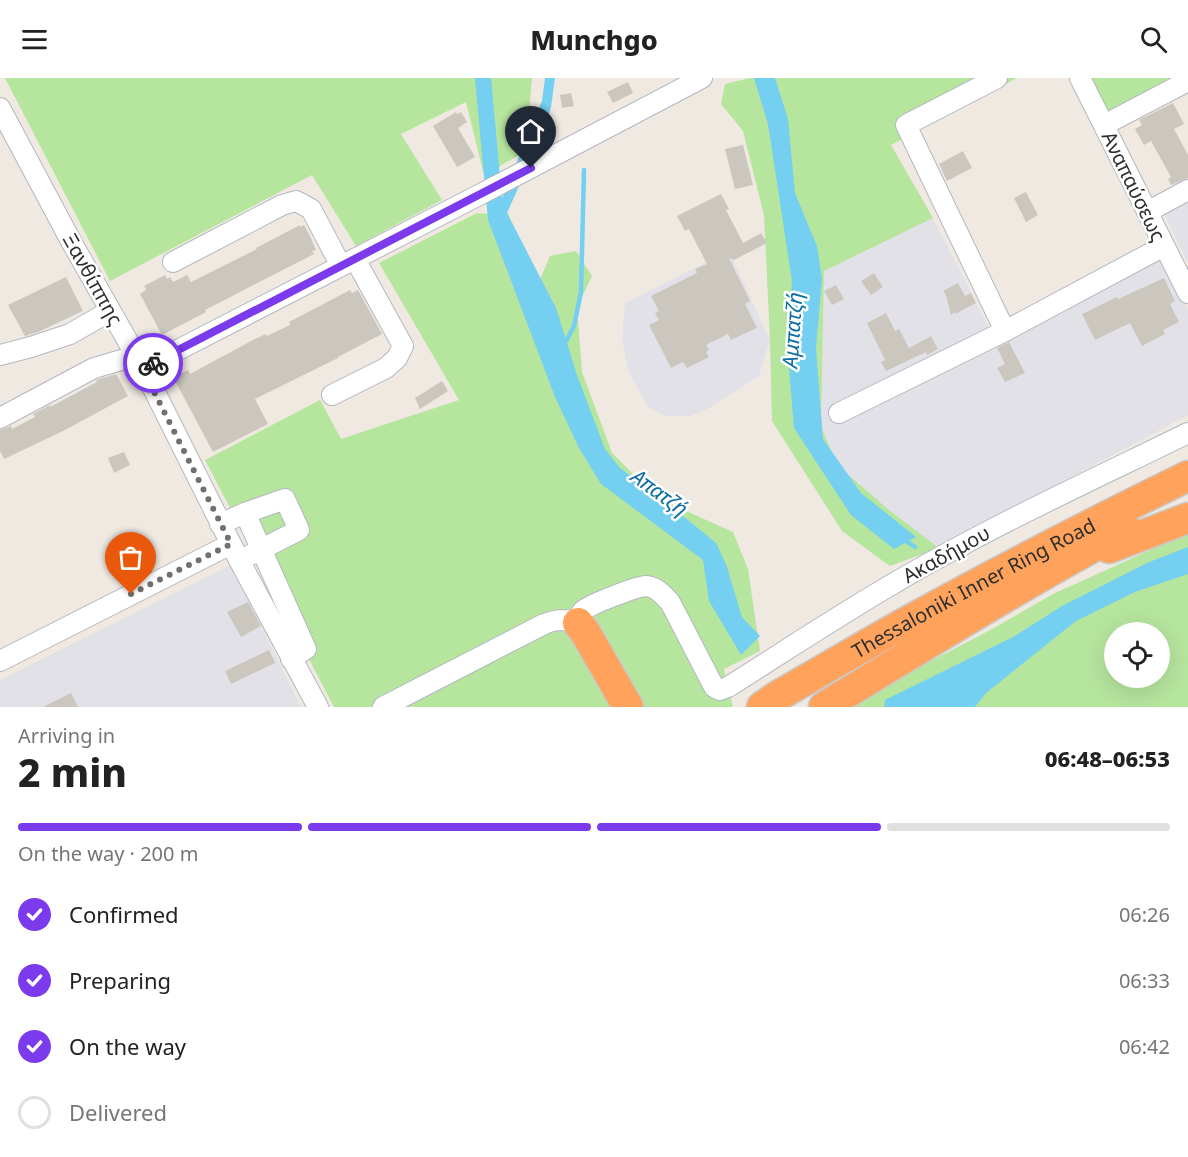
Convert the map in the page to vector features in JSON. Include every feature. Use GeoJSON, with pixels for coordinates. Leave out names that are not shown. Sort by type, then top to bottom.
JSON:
{"type":"FeatureCollection","features":[{"type":"Feature","properties":{"kind":"highway"},"geometry":{"type":"LineString","coordinates":[[1073,533],[1150,476],[1188,454]]}},
{"type":"Feature","properties":{"kind":"highway","name":"Thessaloniki Inner Ring Road"},"geometry":{"type":"LineString","coordinates":[[764,704],[902,625],[1073,533],[1188,476]]}},
{"type":"Feature","properties":{"kind":"highway","name":"Thessaloniki Inner Ring Road"},"geometry":{"type":"LineString","coordinates":[[825,707],[1056,567],[1188,498]]}},
{"type":"Feature","properties":{"kind":"highway"},"geometry":{"type":"LineString","coordinates":[[1056,567],[1188,518]]}},
{"type":"Feature","properties":{"kind":"highway"},"geometry":{"type":"LineString","coordinates":[[578,622],[628,707]]}},
{"type":"Feature","properties":{"kind":"street"},"geometry":{"type":"LineString","coordinates":[[0,418],[94,368],[139,362],[348,262],[702,78]]}},
{"type":"Feature","properties":{"kind":"street"},"geometry":{"type":"LineString","coordinates":[[997,78],[906,125],[1005,332]]}},
{"type":"Feature","properties":{"kind":"street","name":"Αναπαύσεως"},"geometry":{"type":"LineString","coordinates":[[1080,78],[1188,293]]}},
{"type":"Feature","properties":{"kind":"street"},"geometry":{"type":"LineString","coordinates":[[1104,125],[1188,81]]}},
{"type":"Feature","properties":{"kind":"street","name":"Ξανθίππης"},"geometry":{"type":"LineString","coordinates":[[0,108],[139,362],[220,524],[318,707]]}},
{"type":"Feature","properties":{"kind":"street"},"geometry":{"type":"LineString","coordinates":[[1147,212],[1188,190]]}},
{"type":"Feature","properties":{"kind":"street"},"geometry":{"type":"LineString","coordinates":[[173,262],[282,205],[296,201],[311,209],[403,346],[397,358],[386,368],[332,395]]}},
{"type":"Feature","properties":{"kind":"street"},"geometry":{"type":"LineString","coordinates":[[839,413],[1005,332],[1164,246]]}},
{"type":"Feature","properties":{"kind":"street"},"geometry":{"type":"LineString","coordinates":[[0,355],[70,334],[110,311]]}},
{"type":"Feature","properties":{"kind":"street","name":"Ακαδήμου"},"geometry":{"type":"LineString","coordinates":[[578,622],[584,610],[635,588],[647,586],[660,592],[670,602],[714,687],[720,690],[891,585],[979,536],[1188,433]]}},
{"type":"Feature","properties":{"kind":"street"},"geometry":{"type":"LineString","coordinates":[[0,661],[235,552],[261,549],[299,530],[285,498],[220,524]]}},
{"type":"Feature","properties":{"kind":"street"},"geometry":{"type":"LineString","coordinates":[[245,513],[306,649],[291,658]]}},
{"type":"Feature","properties":{"kind":"street"},"geometry":{"type":"LineString","coordinates":[[383,707],[544,624],[557,619],[578,622]]}},
{"type":"Feature","properties":{"kind":"shaded area"},"geometry":{"type":"Polygon","coordinates":[[[1188,197],[1188,263],[1162,210],[1188,197]]]}},
{"type":"Feature","properties":{"kind":"shaded area"},"geometry":{"type":"Polygon","coordinates":[[[933,218],[997,343],[1160,254],[1188,309],[1188,415],[939,548],[889,510],[837,465],[821,426],[824,271],[933,218]]]}},
{"type":"Feature","properties":{"kind":"shaded area"},"geometry":{"type":"Polygon","coordinates":[[[729,251],[770,340],[759,376],[709,408],[691,416],[665,416],[647,406],[628,370],[622,339],[625,303],[729,251]]]}},
{"type":"Feature","properties":{"kind":"shaded area"},"geometry":{"type":"Polygon","coordinates":[[[231,565],[301,707],[0,707],[0,680],[231,565]]]}},
{"type":"Feature","properties":{"kind":"green space"},"geometry":{"type":"Polygon","coordinates":[[[5,78],[532,78],[527,135],[523,153],[484,175],[466,102],[401,134],[442,200],[356,246],[312,175],[110,281],[5,78]]]}},
{"type":"Feature","properties":{"kind":"green space"},"geometry":{"type":"Polygon","coordinates":[[[750,78],[1017,78],[891,145],[933,218],[824,271],[821,426],[837,465],[889,510],[939,548],[890,566],[842,531],[772,421],[764,215],[743,131],[721,104],[725,84],[750,78]]]}},
{"type":"Feature","properties":{"kind":"green space"},"geometry":{"type":"Polygon","coordinates":[[[1089,78],[1173,78],[1107,113],[1089,78]]]}},
{"type":"Feature","properties":{"kind":"green space"},"geometry":{"type":"Polygon","coordinates":[[[504,205],[539,282],[550,256],[576,251],[592,276],[577,308],[582,372],[612,453],[657,498],[733,532],[748,569],[760,651],[724,669],[733,707],[334,707],[205,460],[320,400],[341,439],[459,400],[379,263],[477,213],[489,214],[504,205]]]}},
{"type":"Feature","properties":{"kind":"green space"},"geometry":{"type":"Polygon","coordinates":[[[1188,533],[1188,707],[851,707],[912,671],[1053,594],[1188,533]]]}},
{"type":"Feature","properties":{"kind":"water"},"geometry":{"type":"Polygon","coordinates":[[[475,78],[491,78],[502,198],[542,101],[545,78],[555,78],[551,107],[544,130],[507,213],[556,308],[577,375],[605,449],[620,468],[716,543],[726,564],[742,617],[760,636],[741,655],[709,601],[703,560],[601,484],[579,448],[555,397],[488,220],[475,78]]]}},
{"type":"Feature","properties":{"kind":"water"},"geometry":{"type":"Polygon","coordinates":[[[754,78],[775,78],[788,119],[795,193],[817,246],[822,279],[816,348],[823,439],[861,493],[916,537],[894,549],[851,515],[794,428],[787,345],[792,281],[768,124],[754,78]]]}},
{"type":"Feature","properties":{"kind":"water"},"geometry":{"type":"Polygon","coordinates":[[[1188,547],[1188,574],[1135,592],[1076,621],[986,693],[975,707],[884,707],[885,700],[1015,636],[1062,606],[1147,563],[1188,547]]]}},
{"type":"Feature","properties":{"kind":"building"},"geometry":{"type":"Polygon","coordinates":[[[628,82],[633,93],[613,103],[607,92],[628,82]]]}},
{"type":"Feature","properties":{"kind":"building"},"geometry":{"type":"Polygon","coordinates":[[[571,93],[574,106],[562,108],[560,95],[571,93]]]}},
{"type":"Feature","properties":{"kind":"building"},"geometry":{"type":"Polygon","coordinates":[[[1173,103],[1184,124],[1174,129],[1188,155],[1188,178],[1171,185],[1168,179],[1171,177],[1151,141],[1144,145],[1135,129],[1142,125],[1139,120],[1173,103]]]}},
{"type":"Feature","properties":{"kind":"building"},"geometry":{"type":"Polygon","coordinates":[[[456,112],[457,114],[461,112],[467,122],[458,128],[475,157],[457,167],[433,126],[456,112]]]}},
{"type":"Feature","properties":{"kind":"building"},"geometry":{"type":"Polygon","coordinates":[[[743,145],[753,185],[735,189],[725,149],[743,145]]]}},
{"type":"Feature","properties":{"kind":"building"},"geometry":{"type":"Polygon","coordinates":[[[963,151],[972,168],[947,181],[939,164],[963,151]]]}},
{"type":"Feature","properties":{"kind":"building"},"geometry":{"type":"Polygon","coordinates":[[[1026,192],[1038,215],[1026,222],[1014,198],[1026,192]]]}},
{"type":"Feature","properties":{"kind":"building"},"geometry":{"type":"Polygon","coordinates":[[[721,194],[729,209],[726,210],[743,243],[761,233],[767,243],[734,260],[729,258],[750,301],[745,304],[757,328],[731,340],[728,334],[706,345],[709,357],[687,368],[683,362],[671,368],[649,325],[659,320],[655,313],[659,311],[651,296],[697,273],[695,269],[707,264],[689,229],[685,231],[677,216],[721,194]]]}},
{"type":"Feature","properties":{"kind":"building"},"geometry":{"type":"Polygon","coordinates":[[[300,225],[300,227],[304,225],[310,236],[316,250],[312,251],[314,254],[205,310],[206,312],[162,335],[140,294],[146,290],[144,286],[165,275],[173,282],[187,275],[191,282],[300,225]]]}},
{"type":"Feature","properties":{"kind":"building"},"geometry":{"type":"Polygon","coordinates":[[[874,273],[883,287],[871,295],[861,281],[874,273]]]}},
{"type":"Feature","properties":{"kind":"building"},"geometry":{"type":"Polygon","coordinates":[[[66,277],[83,311],[25,336],[8,305],[66,277]]]}},
{"type":"Feature","properties":{"kind":"building"},"geometry":{"type":"Polygon","coordinates":[[[1164,278],[1175,301],[1170,304],[1179,322],[1163,330],[1165,334],[1142,346],[1130,323],[1095,340],[1082,314],[1164,278]]]}},
{"type":"Feature","properties":{"kind":"building"},"geometry":{"type":"Polygon","coordinates":[[[958,283],[965,296],[971,293],[976,303],[951,315],[943,291],[958,283]]]}},
{"type":"Feature","properties":{"kind":"building"},"geometry":{"type":"Polygon","coordinates":[[[836,285],[844,299],[832,305],[824,291],[836,285]]]}},
{"type":"Feature","properties":{"kind":"building"},"geometry":{"type":"Polygon","coordinates":[[[350,290],[352,293],[358,290],[382,334],[255,399],[268,424],[213,452],[173,377],[188,370],[190,374],[253,340],[290,325],[289,322],[350,290]]]}},
{"type":"Feature","properties":{"kind":"building"},"geometry":{"type":"Polygon","coordinates":[[[886,313],[895,331],[899,329],[909,348],[931,336],[938,349],[927,355],[926,352],[886,371],[881,362],[885,360],[867,323],[886,313]]]}},
{"type":"Feature","properties":{"kind":"building"},"geometry":{"type":"Polygon","coordinates":[[[1009,342],[1025,373],[1005,382],[997,368],[1005,364],[997,348],[1009,342]]]}},
{"type":"Feature","properties":{"kind":"building"},"geometry":{"type":"Polygon","coordinates":[[[116,374],[128,396],[4,459],[0,451],[0,430],[11,426],[12,429],[35,417],[33,414],[97,382],[96,380],[116,374]]]}},
{"type":"Feature","properties":{"kind":"building"},"geometry":{"type":"Polygon","coordinates":[[[442,381],[448,391],[420,409],[415,398],[442,381]]]}},
{"type":"Feature","properties":{"kind":"building"},"geometry":{"type":"Polygon","coordinates":[[[124,452],[130,465],[114,473],[108,458],[124,452]]]}},
{"type":"Feature","properties":{"kind":"building"},"geometry":{"type":"Polygon","coordinates":[[[248,602],[261,626],[241,637],[227,612],[248,602]]]}},
{"type":"Feature","properties":{"kind":"building"},"geometry":{"type":"Polygon","coordinates":[[[269,650],[275,663],[231,684],[225,671],[269,650]]]}},
{"type":"Feature","properties":{"kind":"building"},"geometry":{"type":"Polygon","coordinates":[[[71,693],[78,707],[43,707],[71,693]]]}},
{"type":"Feature","properties":{"kind":"waterway","name":"Απατζή"},"geometry":{"type":"LineString","coordinates":[[564,345],[574,326],[581,292],[584,170]]}},
{"type":"Feature","properties":{"kind":"waterway","name":"Αμπατζή"},"geometry":{"type":"LineString","coordinates":[[903,539],[915,547]]}},
{"type":"Feature","properties":{"kind":"way so far"},"geometry":{"type":"LineString","coordinates":[[131,594],[231,544],[142,368],[153,363]]}},
{"type":"Feature","properties":{"kind":"route"},"geometry":{"type":"LineString","coordinates":[[153,363],[531,168]]}}]}
